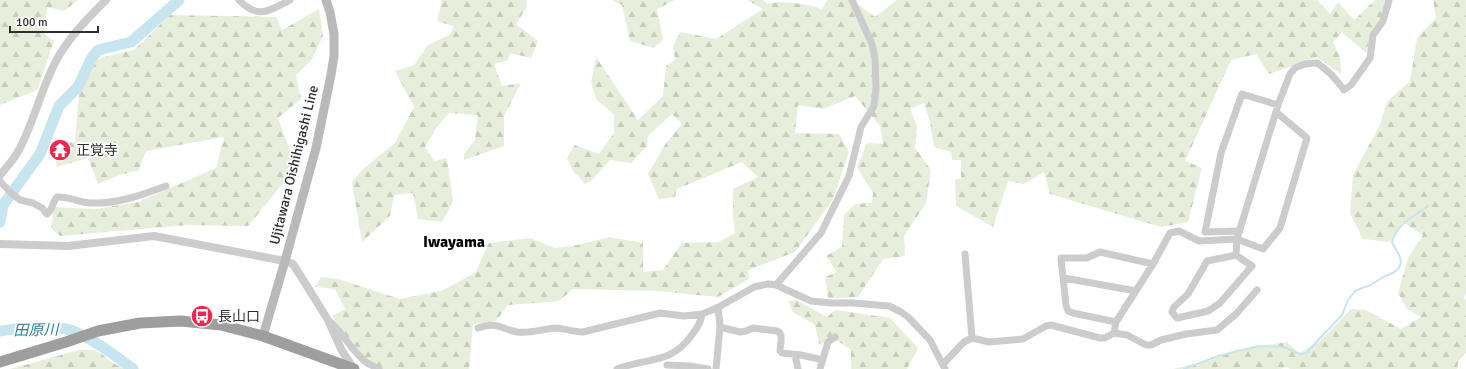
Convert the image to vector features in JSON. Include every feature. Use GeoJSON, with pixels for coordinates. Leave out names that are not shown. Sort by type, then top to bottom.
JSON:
{"type":"FeatureCollection","features":[{"type":"Feature","properties":{"kind":"highway"},"geometry":{"type":"LineString","coordinates":[[0,362],[98,331],[154,322],[181,321],[221,325],[263,336],[354,369]]}},
{"type":"Feature","properties":{"kind":"main road","name":"Ujitawara Oishihigashi Line"},"geometry":{"type":"LineString","coordinates":[[263,336],[316,148],[334,56],[334,34],[326,0]]}},
{"type":"Feature","properties":{"kind":"street"},"geometry":{"type":"LineString","coordinates":[[0,175],[20,148],[54,64],[64,46],[82,24],[106,0]]}},
{"type":"Feature","properties":{"kind":"street"},"geometry":{"type":"LineString","coordinates":[[239,0],[248,8],[259,13],[270,10],[290,0]]}},
{"type":"Feature","properties":{"kind":"street"},"geometry":{"type":"LineString","coordinates":[[776,285],[821,233],[849,176],[861,127],[874,106],[876,88],[875,58],[872,44],[852,0]]}},
{"type":"Feature","properties":{"kind":"street"},"geometry":{"type":"LineString","coordinates":[[1236,256],[1237,239],[1277,109],[1290,74],[1295,68],[1305,64],[1317,63],[1335,78],[1344,90],[1351,85],[1364,69],[1370,58],[1374,35],[1383,22],[1389,0]]}},
{"type":"Feature","properties":{"kind":"street"},"geometry":{"type":"LineString","coordinates":[[1114,333],[1116,322],[1153,264],[1170,233],[1179,231],[1199,240],[1237,239],[1263,249],[1280,228],[1307,138],[1277,109],[1242,94],[1221,153],[1205,232],[1240,231]]}},
{"type":"Feature","properties":{"kind":"street"},"geometry":{"type":"LineString","coordinates":[[0,181],[20,200],[33,203],[42,208],[47,214],[50,212],[54,200],[57,197],[90,203],[132,199],[166,186]]}},
{"type":"Feature","properties":{"kind":"street"},"geometry":{"type":"LineString","coordinates":[[2,244],[68,246],[154,236],[285,261],[293,264],[328,320],[342,351],[354,369]]}},
{"type":"Feature","properties":{"kind":"street"},"geometry":{"type":"LineString","coordinates":[[1116,322],[1068,311],[1066,305],[1062,258],[1087,258],[1100,252],[1153,264]]}},
{"type":"Feature","properties":{"kind":"street"},"geometry":{"type":"LineString","coordinates":[[965,254],[972,338]]}},
{"type":"Feature","properties":{"kind":"street"},"geometry":{"type":"LineString","coordinates":[[1236,256],[1252,266],[1220,303],[1208,311],[1177,318],[1174,316],[1172,312],[1174,307],[1188,294],[1208,261],[1236,256]]}},
{"type":"Feature","properties":{"kind":"street"},"geometry":{"type":"LineString","coordinates":[[1064,278],[1136,292]]}},
{"type":"Feature","properties":{"kind":"street"},"geometry":{"type":"LineString","coordinates":[[478,328],[484,325],[492,325],[505,327],[517,332],[541,331],[555,328],[572,332],[583,332],[660,313],[684,316],[702,314],[754,287],[768,284],[776,285],[811,301],[889,306],[908,317],[930,340],[944,367],[964,342],[972,338],[989,342],[1023,338],[1051,325],[1100,338],[1105,338],[1114,333],[1127,335],[1146,345],[1151,345],[1161,340],[1186,334],[1217,330],[1236,314],[1257,290]]}},
{"type":"Feature","properties":{"kind":"street"},"geometry":{"type":"LineString","coordinates":[[716,369],[720,327],[718,307]]}},
{"type":"Feature","properties":{"kind":"street"},"geometry":{"type":"LineString","coordinates":[[617,369],[630,364],[666,356],[676,352],[686,343],[701,319],[702,314]]}},
{"type":"Feature","properties":{"kind":"street"},"geometry":{"type":"LineString","coordinates":[[328,320],[336,327],[357,354],[367,363],[379,369]]}},
{"type":"Feature","properties":{"kind":"street"},"geometry":{"type":"LineString","coordinates":[[720,327],[740,332],[753,328],[777,331],[782,336],[780,351],[785,354],[823,360]]}},
{"type":"Feature","properties":{"kind":"street"},"geometry":{"type":"LineString","coordinates":[[820,369],[828,342],[835,337]]}},
{"type":"Feature","properties":{"kind":"street"},"geometry":{"type":"LineString","coordinates":[[795,355],[798,369]]}},
{"type":"Feature","properties":{"kind":"street"},"geometry":{"type":"LineString","coordinates":[[666,356],[667,367],[690,366],[708,369]]}},
{"type":"Feature","properties":{"kind":"green space"},"geometry":{"type":"Polygon","coordinates":[[[0,0],[78,0],[64,11],[47,7],[44,34],[54,41],[37,90],[0,105],[0,0]]]}},
{"type":"Feature","properties":{"kind":"green space"},"geometry":{"type":"Polygon","coordinates":[[[442,0],[527,0],[526,8],[516,24],[538,41],[531,58],[510,53],[508,60],[494,64],[502,86],[521,83],[504,116],[504,146],[464,160],[464,154],[475,140],[478,115],[449,113],[436,128],[425,147],[434,161],[447,158],[453,201],[442,222],[418,219],[413,193],[394,195],[390,216],[362,242],[352,182],[362,170],[395,143],[414,107],[395,71],[414,65],[428,45],[451,34],[453,26],[437,21],[442,0]]]}},
{"type":"Feature","properties":{"kind":"green space"},"geometry":{"type":"Polygon","coordinates":[[[612,0],[675,0],[657,9],[663,39],[654,48],[630,41],[622,5],[612,0]]]}},
{"type":"Feature","properties":{"kind":"green space"},"geometry":{"type":"Polygon","coordinates":[[[747,0],[763,0],[767,4],[780,2],[794,3],[822,9],[827,0],[852,0],[875,17],[897,0],[1317,0],[1330,14],[1338,2],[1354,20],[1375,0],[1386,0],[1381,19],[1371,32],[1366,53],[1342,32],[1333,42],[1340,57],[1341,74],[1317,57],[1269,74],[1256,54],[1231,60],[1185,161],[1202,168],[1188,222],[1161,227],[1050,194],[1044,172],[1024,184],[1008,181],[993,227],[956,206],[955,180],[961,178],[961,160],[952,160],[951,152],[934,147],[930,122],[924,103],[910,109],[917,126],[915,148],[931,170],[926,203],[904,236],[905,256],[883,259],[858,297],[828,298],[825,277],[837,272],[826,256],[842,247],[844,215],[855,204],[872,203],[873,193],[857,167],[867,143],[883,144],[880,126],[855,96],[823,109],[798,105],[795,133],[839,134],[849,152],[833,199],[795,252],[748,270],[749,279],[718,297],[658,291],[573,289],[559,301],[508,305],[496,321],[473,324],[469,369],[378,369],[357,358],[332,316],[345,309],[335,289],[315,287],[321,277],[338,279],[400,299],[441,291],[475,273],[489,243],[530,238],[555,248],[577,245],[610,237],[643,243],[643,272],[663,270],[682,243],[718,242],[735,233],[733,189],[758,177],[742,162],[677,189],[675,197],[659,199],[648,174],[666,143],[682,124],[672,114],[648,136],[647,146],[631,163],[610,160],[591,181],[585,184],[574,172],[567,159],[574,145],[599,154],[614,133],[614,114],[596,99],[591,82],[596,57],[638,120],[663,96],[666,66],[675,60],[673,47],[680,32],[716,39],[763,9],[747,0]]]}},
{"type":"Feature","properties":{"kind":"green space"},"geometry":{"type":"Polygon","coordinates":[[[1433,0],[1466,0],[1466,293],[1464,298],[1466,300],[1466,353],[1459,360],[1457,369],[1290,369],[1288,367],[1279,369],[1173,369],[1211,360],[1235,350],[1287,342],[1299,353],[1319,342],[1351,309],[1366,310],[1401,329],[1421,317],[1407,309],[1398,293],[1408,258],[1423,235],[1403,222],[1390,242],[1363,239],[1350,213],[1353,175],[1380,125],[1387,102],[1410,81],[1417,38],[1436,18],[1433,0]]]}},
{"type":"Feature","properties":{"kind":"green space"},"geometry":{"type":"Polygon","coordinates":[[[319,9],[323,36],[312,59],[296,75],[301,99],[278,118],[296,167],[248,226],[187,225],[60,236],[51,228],[54,207],[96,209],[138,202],[216,168],[224,137],[146,151],[139,170],[120,175],[98,184],[88,158],[57,167],[54,155],[61,143],[75,142],[79,92],[93,62],[104,57],[134,50],[170,15],[276,17],[282,30],[319,9]]]}},
{"type":"Feature","properties":{"kind":"green space"},"geometry":{"type":"Polygon","coordinates":[[[796,300],[827,317],[835,310],[890,318],[918,348],[907,369],[851,369],[851,350],[838,341],[819,344],[815,325],[793,312],[788,301],[796,300]]]}},
{"type":"Feature","properties":{"kind":"green space"},"geometry":{"type":"Polygon","coordinates":[[[79,350],[94,350],[102,354],[111,362],[125,369],[10,369],[79,350]]]}},
{"type":"Feature","properties":{"kind":"waterway"},"geometry":{"type":"LineString","coordinates":[[0,222],[3,205],[40,154],[59,106],[78,87],[91,59],[98,50],[131,42],[179,0]]}},
{"type":"Feature","properties":{"kind":"waterway"},"geometry":{"type":"LineString","coordinates":[[1184,369],[1218,356],[1259,346],[1284,347],[1300,354],[1306,353],[1342,315],[1348,300],[1355,291],[1371,285],[1399,268],[1401,262],[1392,242],[1394,236],[1402,225],[1428,206]]}},
{"type":"Feature","properties":{"kind":"waterway","name":"田原川"},"geometry":{"type":"LineString","coordinates":[[0,331],[46,327],[56,327],[73,331],[97,343],[133,369]]}},
{"type":"Feature","properties":{"kind":"place","name":"正覚寺"},"geometry":{"type":"Point","coordinates":[60,150]}},
{"type":"Feature","properties":{"kind":"place","name":"長山口"},"geometry":{"type":"Point","coordinates":[202,316]}},
{"type":"Feature","properties":{"kind":"district","name":"Iwayama"},"geometry":{"type":"Point","coordinates":[454,242]}}]}
